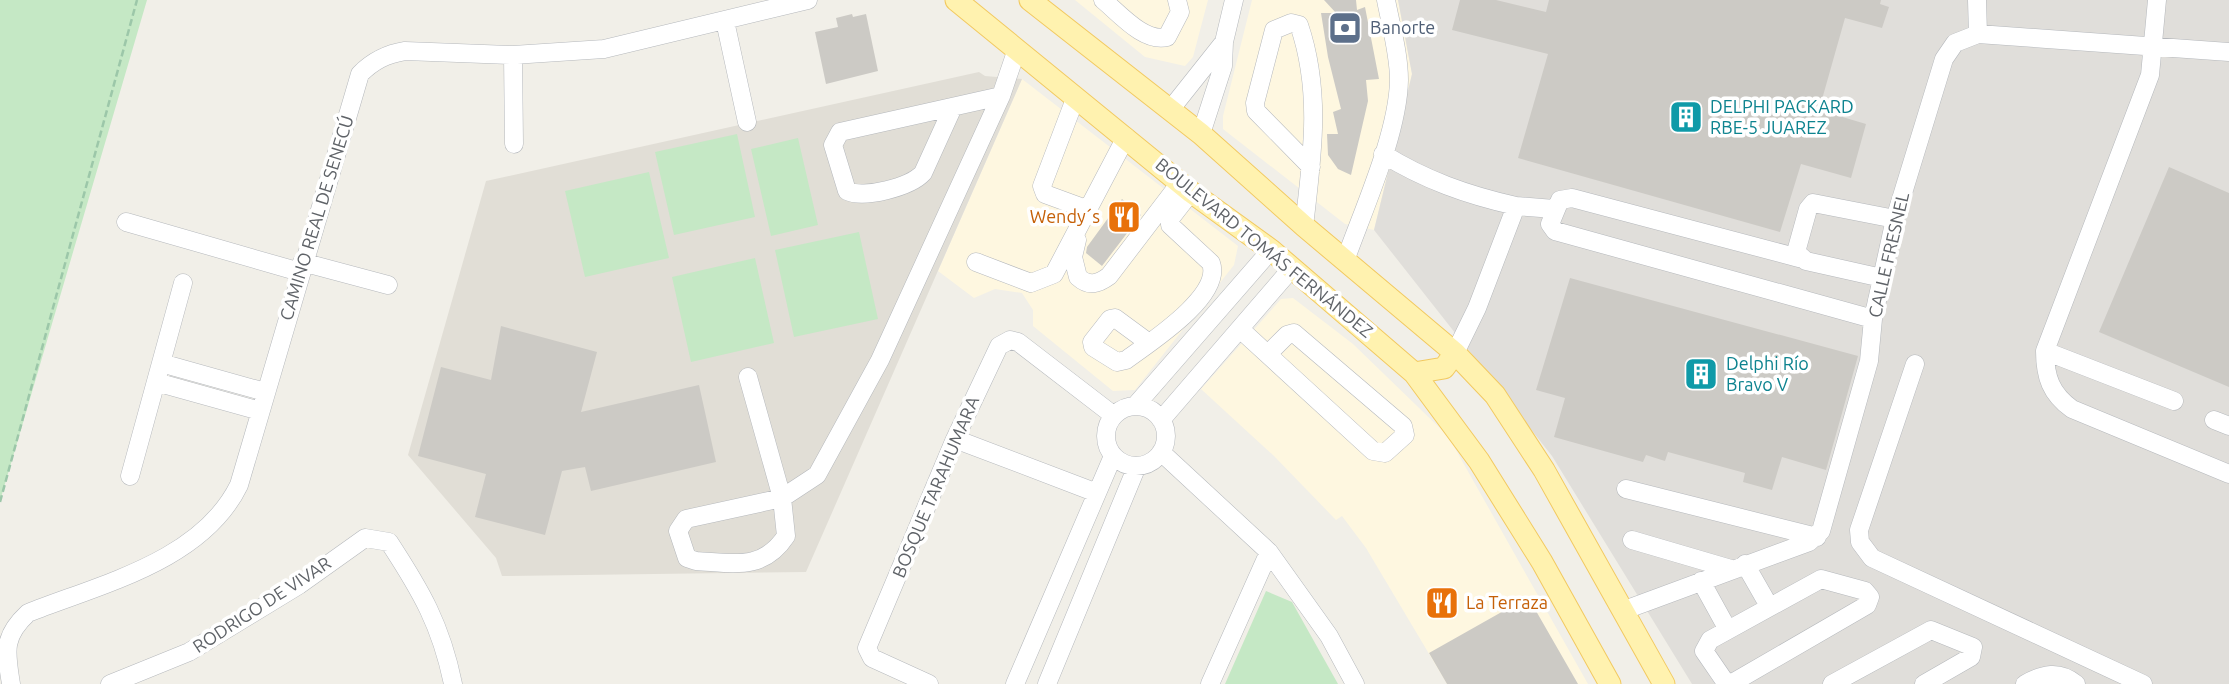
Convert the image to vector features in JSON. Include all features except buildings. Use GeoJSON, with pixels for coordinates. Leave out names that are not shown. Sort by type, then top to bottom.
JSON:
{"type":"FeatureCollection","features":[{"type":"Feature","properties":{"kind":"main road","name":"BOULEVARD TOMÁS FERNÁNDEZ"},"geometry":{"type":"LineString","coordinates":[[956,0],[1016,52],[1126,137],[1186,188],[1271,250],[1414,373],[1479,461],[1610,684]]}},
{"type":"Feature","properties":{"kind":"main road"},"geometry":{"type":"LineString","coordinates":[[1030,0],[1053,9],[1455,353],[1495,395],[1537,459],[1664,684]]}},
{"type":"Feature","properties":{"kind":"main road"},"geometry":{"type":"LineString","coordinates":[[1414,373],[1444,368],[1455,353]]}},
{"type":"Feature","properties":{"kind":"street","name":"CAMINO REAL DE SENECÚ"},"geometry":{"type":"LineString","coordinates":[[11,684],[6,652],[9,638],[14,627],[28,613],[155,563],[211,526],[228,508],[239,485],[360,74],[370,65],[391,54],[405,51],[513,55],[604,49],[808,0]]}},
{"type":"Feature","properties":{"kind":"street"},"geometry":{"type":"LineString","coordinates":[[1103,0],[1145,34],[1163,39],[1167,37],[1180,12],[1177,0]]}},
{"type":"Feature","properties":{"kind":"street"},"geometry":{"type":"LineString","coordinates":[[1200,134],[1223,66],[1223,42],[1234,0]]}},
{"type":"Feature","properties":{"kind":"street"},"geometry":{"type":"LineString","coordinates":[[1345,261],[1382,154],[1399,82],[1386,0]]}},
{"type":"Feature","properties":{"kind":"street"},"geometry":{"type":"LineString","coordinates":[[1977,0],[1978,34],[2229,52]]}},
{"type":"Feature","properties":{"kind":"street"},"geometry":{"type":"LineString","coordinates":[[2157,0],[2150,75],[2045,351],[2050,386],[2057,398],[2071,409],[2229,474]]}},
{"type":"Feature","properties":{"kind":"street"},"geometry":{"type":"LineString","coordinates":[[724,21],[747,122]]}},
{"type":"Feature","properties":{"kind":"street"},"geometry":{"type":"LineString","coordinates":[[1304,226],[1311,167],[1314,83],[1299,25],[1291,23],[1274,30],[1255,103],[1256,111],[1311,167]]}},
{"type":"Feature","properties":{"kind":"street","name":"CALLE FRESNEL"},"geometry":{"type":"LineString","coordinates":[[1817,537],[1869,362],[1873,319],[1895,219],[1948,51],[1965,37],[1978,34]]}},
{"type":"Feature","properties":{"kind":"street"},"geometry":{"type":"LineString","coordinates":[[1171,110],[1223,42]]}},
{"type":"Feature","properties":{"kind":"street"},"geometry":{"type":"LineString","coordinates":[[748,377],[782,498],[786,536],[776,551],[757,562],[696,561],[687,558],[682,550],[678,531],[680,524],[686,519],[782,498],[817,475],[868,383],[1001,96],[1016,52]]}},
{"type":"Feature","properties":{"kind":"street"},"geometry":{"type":"LineString","coordinates":[[513,55],[514,144]]}},
{"type":"Feature","properties":{"kind":"street"},"geometry":{"type":"LineString","coordinates":[[953,107],[923,173],[914,181],[857,194],[847,191],[833,145],[841,132],[1001,96]]}},
{"type":"Feature","properties":{"kind":"street"},"geometry":{"type":"LineString","coordinates":[[1075,99],[1042,186],[1045,194],[1083,214]]}},
{"type":"Feature","properties":{"kind":"street"},"geometry":{"type":"LineString","coordinates":[[976,262],[1031,283],[1054,274],[1083,214],[1126,137]]}},
{"type":"Feature","properties":{"kind":"street"},"geometry":{"type":"LineString","coordinates":[[1382,154],[1421,177],[1477,197],[1516,206],[1554,209]]}},
{"type":"Feature","properties":{"kind":"street"},"geometry":{"type":"LineString","coordinates":[[1083,214],[1074,268],[1083,282],[1101,282],[1186,188]]}},
{"type":"Feature","properties":{"kind":"street"},"geometry":{"type":"LineString","coordinates":[[1149,343],[1177,323],[1210,284],[1213,271],[1211,263],[1171,225],[1171,219],[1186,188]]}},
{"type":"Feature","properties":{"kind":"street"},"geometry":{"type":"LineString","coordinates":[[1873,319],[1555,231],[1550,224],[1560,200],[1572,198],[1882,278]]}},
{"type":"Feature","properties":{"kind":"street"},"geometry":{"type":"LineString","coordinates":[[1799,258],[1796,252],[1808,209],[1813,203],[1895,219]]}},
{"type":"Feature","properties":{"kind":"street"},"geometry":{"type":"LineString","coordinates":[[1455,353],[1477,308],[1516,206]]}},
{"type":"Feature","properties":{"kind":"street"},"geometry":{"type":"LineString","coordinates":[[126,222],[301,267],[388,285]]}},
{"type":"Feature","properties":{"kind":"street"},"geometry":{"type":"LineString","coordinates":[[1135,406],[1154,412],[1161,420],[1165,442],[1154,459],[1138,466],[1127,464],[1113,456],[1108,447],[1105,432],[1113,415],[1135,406],[1271,250]]}},
{"type":"Feature","properties":{"kind":"street"},"geometry":{"type":"LineString","coordinates":[[1161,420],[1293,268]]}},
{"type":"Feature","properties":{"kind":"street"},"geometry":{"type":"LineString","coordinates":[[130,477],[183,283]]}},
{"type":"Feature","properties":{"kind":"street"},"geometry":{"type":"LineString","coordinates":[[1210,284],[1229,298]]}},
{"type":"Feature","properties":{"kind":"street"},"geometry":{"type":"LineString","coordinates":[[1240,328],[1268,354],[1373,451],[1385,453],[1405,435],[1404,426],[1294,334],[1287,335],[1268,354]]}},
{"type":"Feature","properties":{"kind":"street"},"geometry":{"type":"LineString","coordinates":[[1199,333],[1221,351]]}},
{"type":"Feature","properties":{"kind":"street","name":"BOSQUE TARAHUMARA"},"geometry":{"type":"LineString","coordinates":[[929,684],[872,658],[867,648],[955,439],[999,346],[1010,340],[1018,342],[1113,415]]}},
{"type":"Feature","properties":{"kind":"street"},"geometry":{"type":"LineString","coordinates":[[2045,351],[2174,401]]}},
{"type":"Feature","properties":{"kind":"street"},"geometry":{"type":"LineString","coordinates":[[161,363],[265,392]]}},
{"type":"Feature","properties":{"kind":"street"},"geometry":{"type":"LineString","coordinates":[[1915,365],[1859,530],[1864,550],[1872,558],[2143,684]]}},
{"type":"Feature","properties":{"kind":"street"},"geometry":{"type":"LineString","coordinates":[[156,382],[260,411]]}},
{"type":"Feature","properties":{"kind":"street"},"geometry":{"type":"LineString","coordinates":[[955,439],[1097,493]]}},
{"type":"Feature","properties":{"kind":"street"},"geometry":{"type":"LineString","coordinates":[[1161,452],[1269,552],[1329,636],[1355,684]]}},
{"type":"Feature","properties":{"kind":"street"},"geometry":{"type":"LineString","coordinates":[[1015,684],[1113,456]]}},
{"type":"Feature","properties":{"kind":"street"},"geometry":{"type":"LineString","coordinates":[[1047,684],[1138,466]]}},
{"type":"Feature","properties":{"kind":"street"},"geometry":{"type":"LineString","coordinates":[[1626,489],[1817,537]]}},
{"type":"Feature","properties":{"kind":"street","name":"RODRIGO DE VIVAR"},"geometry":{"type":"LineString","coordinates":[[110,684],[189,652],[299,585],[355,544],[373,537],[389,542],[426,599],[446,649],[453,684]]}},
{"type":"Feature","properties":{"kind":"street"},"geometry":{"type":"LineString","coordinates":[[1622,611],[1817,537]]}},
{"type":"Feature","properties":{"kind":"street"},"geometry":{"type":"LineString","coordinates":[[1632,540],[1738,567],[1769,606]]}},
{"type":"Feature","properties":{"kind":"street"},"geometry":{"type":"LineString","coordinates":[[1210,684],[1269,552]]}},
{"type":"Feature","properties":{"kind":"street"},"geometry":{"type":"LineString","coordinates":[[1821,579],[1865,591],[1870,597],[1867,605],[1734,682],[1726,683],[1704,651],[1710,640],[1769,606],[1821,579]]}},
{"type":"Feature","properties":{"kind":"street"},"geometry":{"type":"LineString","coordinates":[[1701,581],[1728,630]]}},
{"type":"Feature","properties":{"kind":"street"},"geometry":{"type":"LineString","coordinates":[[1842,682],[1931,630],[1973,647],[1971,657],[1924,684]]}},
{"type":"Feature","properties":{"kind":"street"},"geometry":{"type":"LineString","coordinates":[[2025,684],[2043,674],[2056,675],[2076,684]]}},
{"type":"Feature","properties":{"kind":"path"},"geometry":{"type":"LineString","coordinates":[[0,502],[137,0]]}},
{"type":"Feature","properties":{"kind":"shaded area"},"geometry":{"type":"Polygon","coordinates":[[[1075,0],[1208,0],[1193,57],[1185,66],[1145,57],[1075,0]]]}},
{"type":"Feature","properties":{"kind":"shaded area"},"geometry":{"type":"Polygon","coordinates":[[[1252,0],[1398,0],[1412,74],[1374,230],[1345,224],[1223,129],[1223,116],[1252,0]]]}},
{"type":"Feature","properties":{"kind":"shaded area"},"geometry":{"type":"Polygon","coordinates":[[[1398,0],[2229,0],[2229,684],[1692,684],[1552,456],[1374,230],[1412,74],[1398,0]]]}},
{"type":"Feature","properties":{"kind":"shaded area"},"geometry":{"type":"Polygon","coordinates":[[[979,72],[985,76],[1022,79],[806,572],[502,576],[496,558],[408,455],[486,181],[979,72]]]}},
{"type":"Feature","properties":{"kind":"shaded area"},"geometry":{"type":"Polygon","coordinates":[[[1022,79],[1238,246],[1234,265],[1135,390],[1113,391],[1033,326],[1033,310],[1022,293],[995,289],[974,298],[938,271],[1022,79]]]}},
{"type":"Feature","properties":{"kind":"shaded area"},"geometry":{"type":"Polygon","coordinates":[[[1293,298],[1353,344],[1448,436],[1588,684],[1447,684],[1366,548],[1342,516],[1336,520],[1274,456],[1201,389],[1281,299],[1293,298]]]}},
{"type":"Feature","properties":{"kind":"green space"},"geometry":{"type":"Polygon","coordinates":[[[0,0],[147,0],[0,501],[0,0]]]}},
{"type":"Feature","properties":{"kind":"green space"},"geometry":{"type":"Polygon","coordinates":[[[737,134],[755,217],[674,235],[655,152],[737,134]]]}},
{"type":"Feature","properties":{"kind":"green space"},"geometry":{"type":"Polygon","coordinates":[[[798,138],[818,225],[771,236],[751,149],[798,138]]]}},
{"type":"Feature","properties":{"kind":"green space"},"geometry":{"type":"Polygon","coordinates":[[[649,172],[669,258],[585,277],[565,191],[649,172]]]}},
{"type":"Feature","properties":{"kind":"green space"},"geometry":{"type":"Polygon","coordinates":[[[859,232],[878,319],[794,337],[775,250],[859,232]]]}},
{"type":"Feature","properties":{"kind":"green space"},"geometry":{"type":"Polygon","coordinates":[[[755,258],[774,343],[691,362],[672,277],[755,258]]]}},
{"type":"Feature","properties":{"kind":"green space"},"geometry":{"type":"Polygon","coordinates":[[[1266,591],[1292,602],[1338,684],[1225,684],[1266,591]]]}},
{"type":"Feature","properties":{"kind":"place","name":"Banorte"},"geometry":{"type":"Point","coordinates":[1345,28]}},
{"type":"Feature","properties":{"kind":"place","name":"DELPHI PACKARD RBE-5 JUAREZ"},"geometry":{"type":"Point","coordinates":[1686,117]}},
{"type":"Feature","properties":{"kind":"place","name":"Wendy´s"},"geometry":{"type":"Point","coordinates":[1124,217]}},
{"type":"Feature","properties":{"kind":"place","name":"Delphi Río Bravo V"},"geometry":{"type":"Point","coordinates":[1701,374]}},
{"type":"Feature","properties":{"kind":"place","name":"La Terraza"},"geometry":{"type":"Point","coordinates":[1442,603]}}]}
